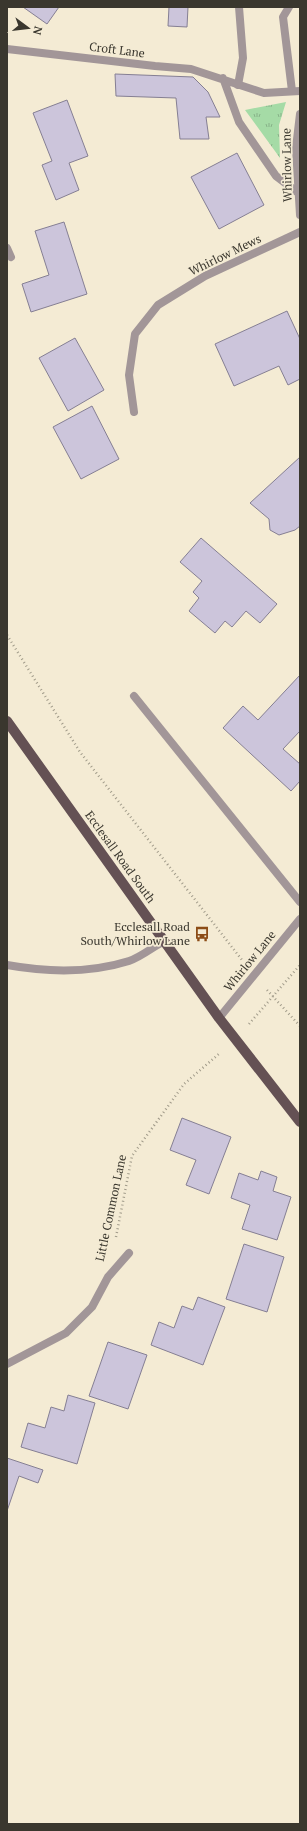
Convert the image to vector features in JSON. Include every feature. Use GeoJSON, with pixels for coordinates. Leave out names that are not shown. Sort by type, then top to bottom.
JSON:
{"type":"FeatureCollection","features":[{"type":"Feature","properties":{"kind":"main road","name":"Ecclesall Road South"},"geometry":{"type":"LineString","coordinates":[[7,721],[219,1018],[300,1122]]}},
{"type":"Feature","properties":{"kind":"street"},"geometry":{"type":"LineString","coordinates":[[238,85],[243,58],[239,7]]}},
{"type":"Feature","properties":{"kind":"street"},"geometry":{"type":"LineString","coordinates":[[289,7],[283,17],[296,91]]}},
{"type":"Feature","properties":{"kind":"street","name":"Croft Lane"},"geometry":{"type":"LineString","coordinates":[[7,49],[191,69],[223,78],[238,85],[264,93],[296,91]]}},
{"type":"Feature","properties":{"kind":"street"},"geometry":{"type":"LineString","coordinates":[[223,78],[239,122],[276,176],[297,192]]}},
{"type":"Feature","properties":{"kind":"street","name":"Whirlow Lane"},"geometry":{"type":"LineString","coordinates":[[300,114],[296,148],[297,192],[300,215]]}},
{"type":"Feature","properties":{"kind":"street","name":"Whirlow Mews"},"geometry":{"type":"LineString","coordinates":[[134,412],[130,376],[135,334],[158,305],[205,276],[300,232]]}},
{"type":"Feature","properties":{"kind":"street"},"geometry":{"type":"LineString","coordinates":[[7,248],[11,257]]}},
{"type":"Feature","properties":{"kind":"street"},"geometry":{"type":"LineString","coordinates":[[134,696],[300,902]]}},
{"type":"Feature","properties":{"kind":"street","name":"Whirlow Lane"},"geometry":{"type":"LineString","coordinates":[[219,1018],[300,918]]}},
{"type":"Feature","properties":{"kind":"street"},"geometry":{"type":"LineString","coordinates":[[7,965],[37,971],[93,969],[130,961],[164,940]]}},
{"type":"Feature","properties":{"kind":"street","name":"Little Common Lane"},"geometry":{"type":"LineString","coordinates":[[7,1364],[66,1333],[92,1307],[108,1277],[129,1253]]}},
{"type":"Feature","properties":{"kind":"path"},"geometry":{"type":"LineString","coordinates":[[7,635],[80,752],[254,975],[300,1026]]}},
{"type":"Feature","properties":{"kind":"path","name":"Little Common Lane"},"geometry":{"type":"LineString","coordinates":[[116,1240],[132,1156],[184,1084],[236,1040],[300,965]]}},
{"type":"Feature","properties":{"kind":"green space"},"geometry":{"type":"Polygon","coordinates":[[[286,102],[279,125],[280,158],[245,110],[286,102]]]}},
{"type":"Feature","properties":{"kind":"building"},"geometry":{"type":"Polygon","coordinates":[[[23,7],[59,7],[47,24],[23,7]]]}},
{"type":"Feature","properties":{"kind":"building"},"geometry":{"type":"Polygon","coordinates":[[[169,7],[188,7],[187,27],[168,26],[169,7]]]}},
{"type":"Feature","properties":{"kind":"building"},"geometry":{"type":"Polygon","coordinates":[[[115,74],[193,77],[208,92],[220,117],[206,117],[209,139],[180,139],[176,98],[116,96],[115,74]]]}},
{"type":"Feature","properties":{"kind":"building"},"geometry":{"type":"Polygon","coordinates":[[[67,100],[88,156],[69,163],[79,190],[56,200],[42,165],[52,161],[33,113],[67,100]]]}},
{"type":"Feature","properties":{"kind":"building"},"geometry":{"type":"Polygon","coordinates":[[[237,153],[264,205],[219,229],[191,177],[237,153]]]}},
{"type":"Feature","properties":{"kind":"building"},"geometry":{"type":"Polygon","coordinates":[[[64,222],[87,294],[31,312],[22,284],[49,275],[35,231],[64,222]]]}},
{"type":"Feature","properties":{"kind":"building"},"geometry":{"type":"Polygon","coordinates":[[[287,311],[300,339],[300,379],[288,385],[279,366],[234,386],[215,344],[287,311]]]}},
{"type":"Feature","properties":{"kind":"building"},"geometry":{"type":"Polygon","coordinates":[[[75,338],[104,390],[68,411],[39,358],[75,338]]]}},
{"type":"Feature","properties":{"kind":"building"},"geometry":{"type":"Polygon","coordinates":[[[92,406],[119,459],[81,479],[53,427],[92,406]]]}},
{"type":"Feature","properties":{"kind":"building"},"geometry":{"type":"Polygon","coordinates":[[[300,457],[300,526],[295,530],[279,535],[270,530],[269,519],[250,503],[300,457]]]}},
{"type":"Feature","properties":{"kind":"building"},"geometry":{"type":"Polygon","coordinates":[[[201,538],[277,604],[260,623],[246,611],[232,627],[225,621],[215,633],[189,611],[199,598],[193,592],[202,581],[180,562],[201,538]]]}},
{"type":"Feature","properties":{"kind":"building"},"geometry":{"type":"Polygon","coordinates":[[[300,675],[300,731],[283,749],[300,764],[300,781],[291,791],[223,728],[243,706],[258,720],[300,675]]]}},
{"type":"Feature","properties":{"kind":"building"},"geometry":{"type":"Polygon","coordinates":[[[182,1118],[231,1137],[209,1194],[186,1185],[196,1160],[170,1150],[182,1118]]]}},
{"type":"Feature","properties":{"kind":"building"},"geometry":{"type":"Polygon","coordinates":[[[261,1171],[277,1177],[273,1191],[291,1197],[277,1240],[242,1229],[250,1205],[231,1198],[239,1173],[258,1180],[261,1171]]]}},
{"type":"Feature","properties":{"kind":"building"},"geometry":{"type":"Polygon","coordinates":[[[244,1244],[284,1257],[267,1312],[226,1299],[244,1244]]]}},
{"type":"Feature","properties":{"kind":"building"},"geometry":{"type":"Polygon","coordinates":[[[198,1297],[225,1307],[203,1365],[151,1345],[159,1322],[174,1328],[182,1306],[193,1310],[198,1297]]]}},
{"type":"Feature","properties":{"kind":"building"},"geometry":{"type":"Polygon","coordinates":[[[108,1342],[147,1355],[128,1409],[89,1396],[108,1342]]]}},
{"type":"Feature","properties":{"kind":"building"},"geometry":{"type":"Polygon","coordinates":[[[68,1395],[95,1403],[77,1464],[21,1447],[28,1423],[45,1428],[51,1407],[64,1411],[68,1395]]]}},
{"type":"Feature","properties":{"kind":"building"},"geometry":{"type":"Polygon","coordinates":[[[7,1458],[43,1470],[38,1483],[19,1476],[7,1511],[7,1458]]]}},
{"type":"Feature","properties":{"kind":"place","name":"Ecclesall Road South/Whirlow Lane"},"geometry":{"type":"Point","coordinates":[202,934]}}]}
